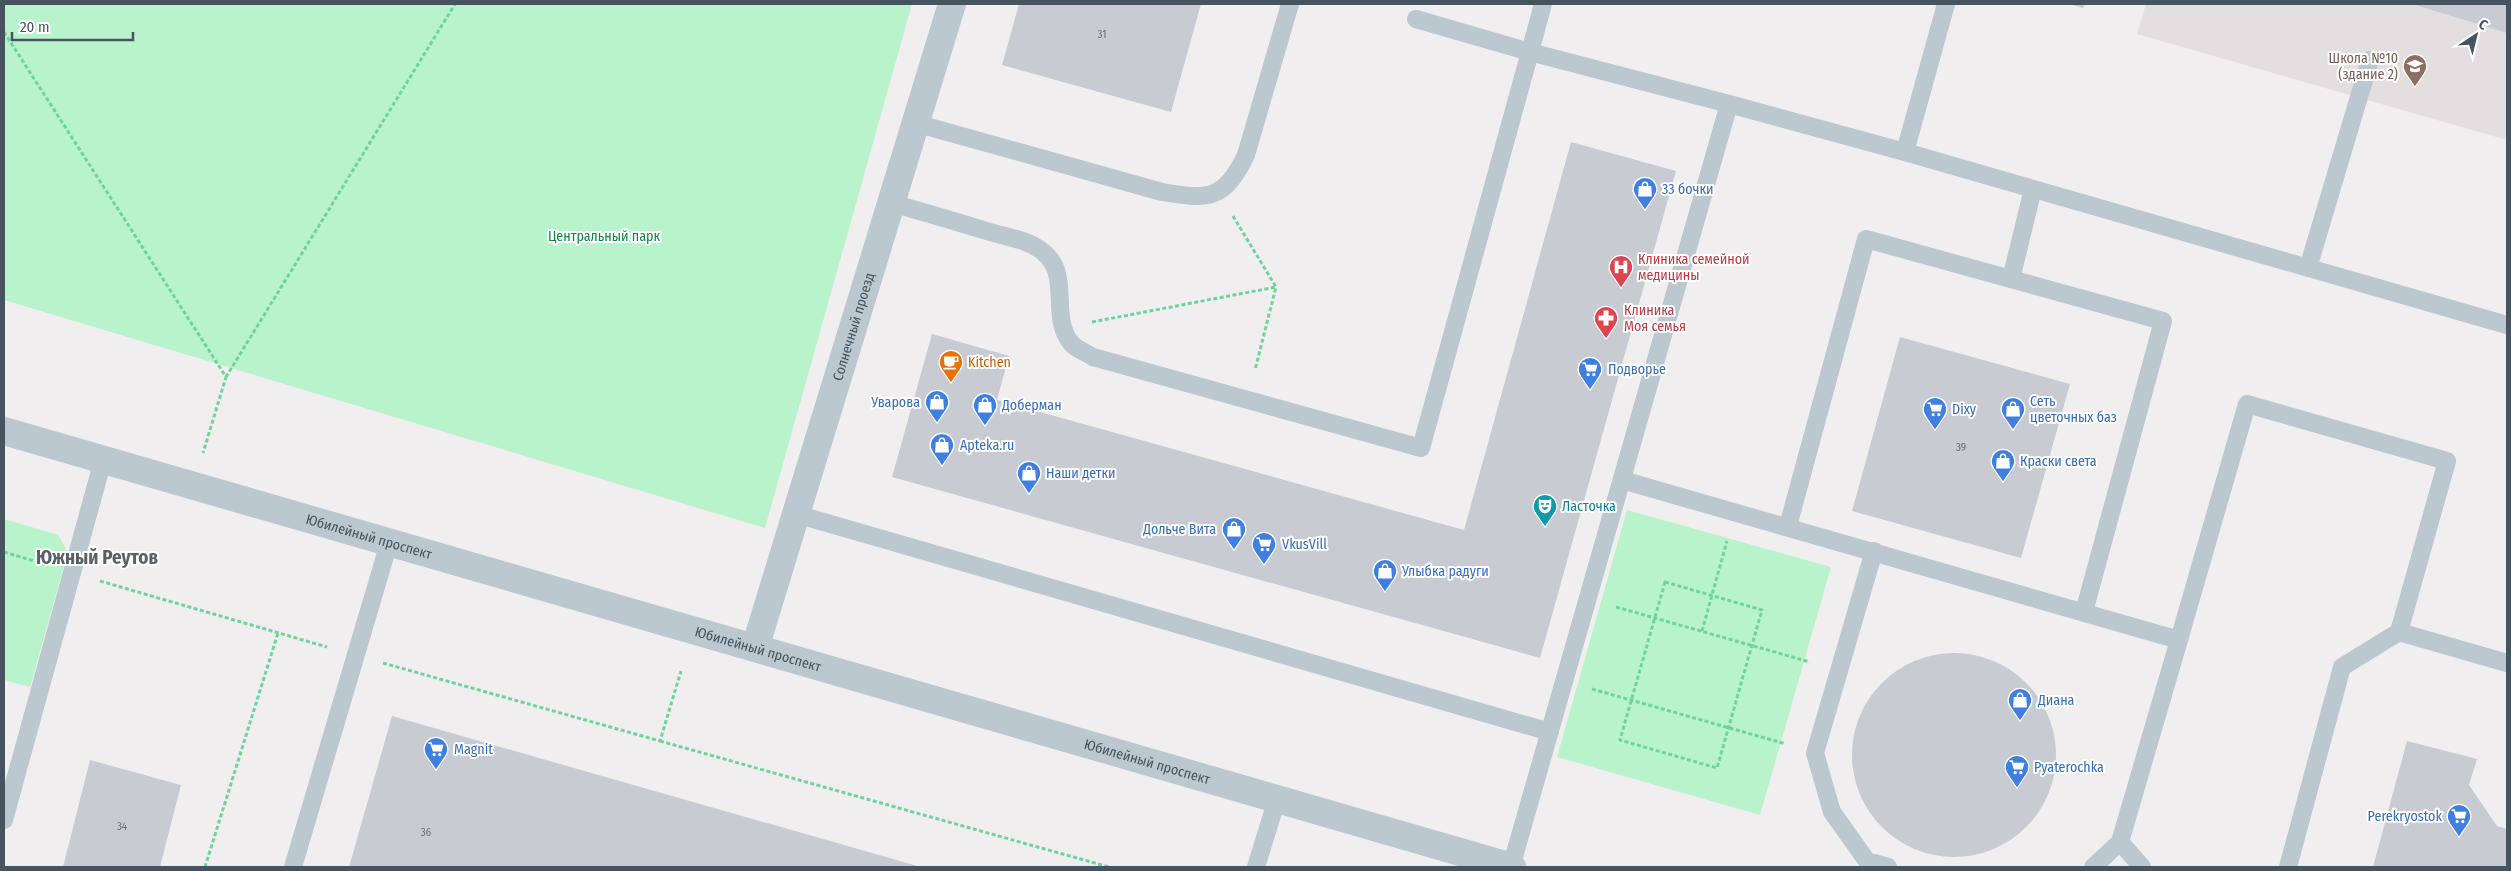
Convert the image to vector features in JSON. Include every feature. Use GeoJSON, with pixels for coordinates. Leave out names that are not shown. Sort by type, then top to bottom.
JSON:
{"type":"FeatureCollection","features":[{"type":"Feature","properties":{"kind":"street","name":"Солнечный проезд"},"geometry":{"type":"LineString","coordinates":[[755,648],[952,4]]}},
{"type":"Feature","properties":{"kind":"street","name":"Юбилейный проспект"},"geometry":{"type":"LineString","coordinates":[[4,431],[1512,867]]}},
{"type":"Feature","properties":{"kind":"lane"},"geometry":{"type":"LineString","coordinates":[[915,123],[1162,192],[1191,197],[1218,192],[1235,178],[1246,155],[1290,4]]}},
{"type":"Feature","properties":{"kind":"lane"},"geometry":{"type":"LineString","coordinates":[[891,203],[1021,241],[1043,252],[1055,267],[1059,283],[1061,328],[1072,345],[1094,357],[1421,448],[1543,4]]}},
{"type":"Feature","properties":{"kind":"lane"},"geometry":{"type":"LineString","coordinates":[[1905,152],[1943,4]]}},
{"type":"Feature","properties":{"kind":"lane"},"geometry":{"type":"LineString","coordinates":[[1416,19],[1530,52],[1905,152],[2507,324]]}},
{"type":"Feature","properties":{"kind":"lane"},"geometry":{"type":"LineString","coordinates":[[2308,268],[2370,60]]}},
{"type":"Feature","properties":{"kind":"lane"},"geometry":{"type":"LineString","coordinates":[[1512,867],[1728,104]]}},
{"type":"Feature","properties":{"kind":"lane"},"geometry":{"type":"LineString","coordinates":[[2011,279],[2033,189]]}},
{"type":"Feature","properties":{"kind":"lane"},"geometry":{"type":"LineString","coordinates":[[1788,526],[1866,239],[2163,320],[2084,612]]}},
{"type":"Feature","properties":{"kind":"lane"},"geometry":{"type":"LineString","coordinates":[[2093,867],[2120,842],[2247,404],[2447,461],[2399,632],[2342,667],[2288,867]]}},
{"type":"Feature","properties":{"kind":"lane"},"geometry":{"type":"LineString","coordinates":[[4,820],[102,460]]}},
{"type":"Feature","properties":{"kind":"lane"},"geometry":{"type":"LineString","coordinates":[[1622,480],[1788,526],[2179,640]]}},
{"type":"Feature","properties":{"kind":"lane"},"geometry":{"type":"LineString","coordinates":[[796,514],[1550,732]]}},
{"type":"Feature","properties":{"kind":"lane"},"geometry":{"type":"LineString","coordinates":[[293,867],[389,543]]}},
{"type":"Feature","properties":{"kind":"lane"},"geometry":{"type":"LineString","coordinates":[[1874,551],[1816,753],[1832,812],[1867,862],[1888,867]]}},
{"type":"Feature","properties":{"kind":"lane"},"geometry":{"type":"LineString","coordinates":[[2399,632],[2507,663]]}},
{"type":"Feature","properties":{"kind":"lane"},"geometry":{"type":"LineString","coordinates":[[1256,867],[1276,799]]}},
{"type":"Feature","properties":{"kind":"lane"},"geometry":{"type":"LineString","coordinates":[[2120,842],[2142,867]]}},
{"type":"Feature","properties":{"kind":"path"},"geometry":{"type":"LineString","coordinates":[[193,486],[226,377],[455,4]]}},
{"type":"Feature","properties":{"kind":"path"},"geometry":{"type":"LineString","coordinates":[[4,32],[226,377]]}},
{"type":"Feature","properties":{"kind":"path"},"geometry":{"type":"LineString","coordinates":[[1218,192],[1276,287],[1247,399]]}},
{"type":"Feature","properties":{"kind":"path"},"geometry":{"type":"LineString","coordinates":[[1061,328],[1276,287]]}},
{"type":"Feature","properties":{"kind":"path"},"geometry":{"type":"LineString","coordinates":[[1702,631],[1736,512]]}},
{"type":"Feature","properties":{"kind":"path"},"geometry":{"type":"LineString","coordinates":[[1664,582],[1712,595],[1762,610],[1717,768],[1620,740],[1664,582]]}},
{"type":"Feature","properties":{"kind":"path"},"geometry":{"type":"LineString","coordinates":[[1588,599],[1839,670]]}},
{"type":"Feature","properties":{"kind":"path"},"geometry":{"type":"LineString","coordinates":[[205,867],[278,633]]}},
{"type":"Feature","properties":{"kind":"path"},"geometry":{"type":"LineString","coordinates":[[1565,681],[1816,753]]}},
{"type":"Feature","properties":{"kind":"path"},"geometry":{"type":"LineString","coordinates":[[660,742],[1109,867]]}},
{"type":"Feature","properties":{"kind":"shaded area","name":"Школа №10 (здание 2)"},"geometry":{"type":"Polygon","coordinates":[[[2146,4],[2507,4],[2507,140],[2137,34],[2146,4]]]}},
{"type":"Feature","properties":{"kind":"green space","name":"Центральный парк"},"geometry":{"type":"Polygon","coordinates":[[[4,4],[912,4],[765,528],[4,300],[4,4]]]}},
{"type":"Feature","properties":{"kind":"green space"},"geometry":{"type":"Polygon","coordinates":[[[1627,510],[1831,567],[1760,815],[1557,757],[1627,510]]]}},
{"type":"Feature","properties":{"kind":"green space"},"geometry":{"type":"Polygon","coordinates":[[[4,519],[58,535],[68,552],[30,687],[4,680],[4,519]]]}},
{"type":"Feature","properties":{"kind":"building"},"geometry":{"type":"Polygon","coordinates":[[[1019,4],[1201,4],[1171,112],[1002,65],[1019,4]]]}},
{"type":"Feature","properties":{"kind":"building"},"geometry":{"type":"Polygon","coordinates":[[[2069,4],[2085,4],[2083,8],[2069,4]]]}},
{"type":"Feature","properties":{"kind":"building"},"geometry":{"type":"Polygon","coordinates":[[[2412,4],[2507,4],[2507,33],[2412,4]]]}},
{"type":"Feature","properties":{"kind":"building"},"geometry":{"type":"Polygon","coordinates":[[[1571,142],[1676,171],[1540,658],[892,477],[932,334],[1009,356],[997,400],[1464,530],[1571,142]]]}},
{"type":"Feature","properties":{"kind":"building"},"geometry":{"type":"Polygon","coordinates":[[[1900,337],[2070,384],[2021,558],[1852,511],[1900,337]]]}},
{"type":"Feature","properties":{"kind":"building"},"geometry":{"type":"Polygon","coordinates":[[[1954,653],[1974,655],[2002,665],[2019,676],[2033,690],[2048,716],[2054,735],[2056,755],[2054,775],[2044,803],[2033,820],[2019,834],[1993,849],[1974,855],[1954,857],[1934,855],[1906,845],[1889,834],[1875,820],[1860,794],[1854,775],[1852,755],[1854,735],[1864,707],[1875,690],[1889,676],[1915,661],[1934,655],[1954,653]]]}},
{"type":"Feature","properties":{"kind":"building"},"geometry":{"type":"Polygon","coordinates":[[[392,716],[921,867],[349,867],[392,716]]]}},
{"type":"Feature","properties":{"kind":"building"},"geometry":{"type":"Polygon","coordinates":[[[2407,741],[2477,759],[2469,785],[2497,826],[2507,829],[2507,867],[2373,867],[2407,741]]]}},
{"type":"Feature","properties":{"kind":"building"},"geometry":{"type":"Polygon","coordinates":[[[90,760],[181,785],[160,867],[63,867],[90,760]]]}},
{"type":"Feature","properties":{"kind":"place","name":"Школа №10 (здание 2)"},"geometry":{"type":"Point","coordinates":[2415,87]}},
{"type":"Feature","properties":{"kind":"place","name":"33 бочки"},"geometry":{"type":"Point","coordinates":[1645,210]}},
{"type":"Feature","properties":{"kind":"place","name":"Клиника семейной медицины"},"geometry":{"type":"Point","coordinates":[1621,288]}},
{"type":"Feature","properties":{"kind":"place","name":"Клиника Моя семья"},"geometry":{"type":"Point","coordinates":[1606,339]}},
{"type":"Feature","properties":{"kind":"place","name":"Kitchen"},"geometry":{"type":"Point","coordinates":[951,383]}},
{"type":"Feature","properties":{"kind":"place","name":"Подворье"},"geometry":{"type":"Point","coordinates":[1590,390]}},
{"type":"Feature","properties":{"kind":"place","name":"Уварова"},"geometry":{"type":"Point","coordinates":[937,423]}},
{"type":"Feature","properties":{"kind":"place","name":"Доберман"},"geometry":{"type":"Point","coordinates":[985,426]}},
{"type":"Feature","properties":{"kind":"place","name":"Dixy"},"geometry":{"type":"Point","coordinates":[1935,430]}},
{"type":"Feature","properties":{"kind":"place","name":"Сеть цветочных баз"},"geometry":{"type":"Point","coordinates":[2013,430]}},
{"type":"Feature","properties":{"kind":"place","name":"Apteka.ru"},"geometry":{"type":"Point","coordinates":[942,466]}},
{"type":"Feature","properties":{"kind":"place","name":"Краски света"},"geometry":{"type":"Point","coordinates":[2003,482]}},
{"type":"Feature","properties":{"kind":"place","name":"Наши детки"},"geometry":{"type":"Point","coordinates":[1029,494]}},
{"type":"Feature","properties":{"kind":"place","name":"Ласточка"},"geometry":{"type":"Point","coordinates":[1545,527]}},
{"type":"Feature","properties":{"kind":"place","name":"Дольче Вита"},"geometry":{"type":"Point","coordinates":[1234,550]}},
{"type":"Feature","properties":{"kind":"place","name":"VkusVill"},"geometry":{"type":"Point","coordinates":[1264,565]}},
{"type":"Feature","properties":{"kind":"place","name":"Улыбка радуги"},"geometry":{"type":"Point","coordinates":[1385,592]}},
{"type":"Feature","properties":{"kind":"place","name":"Диана"},"geometry":{"type":"Point","coordinates":[2020,721]}},
{"type":"Feature","properties":{"kind":"place","name":"Magnit"},"geometry":{"type":"Point","coordinates":[436,770]}},
{"type":"Feature","properties":{"kind":"place","name":"Pyaterochka"},"geometry":{"type":"Point","coordinates":[2017,788]}},
{"type":"Feature","properties":{"kind":"place","name":"Perekryostok"},"geometry":{"type":"Point","coordinates":[2459,837]}},
{"type":"Feature","properties":{"kind":"district","name":"Южный Реутов"},"geometry":{"type":"Point","coordinates":[97,557]}}]}
